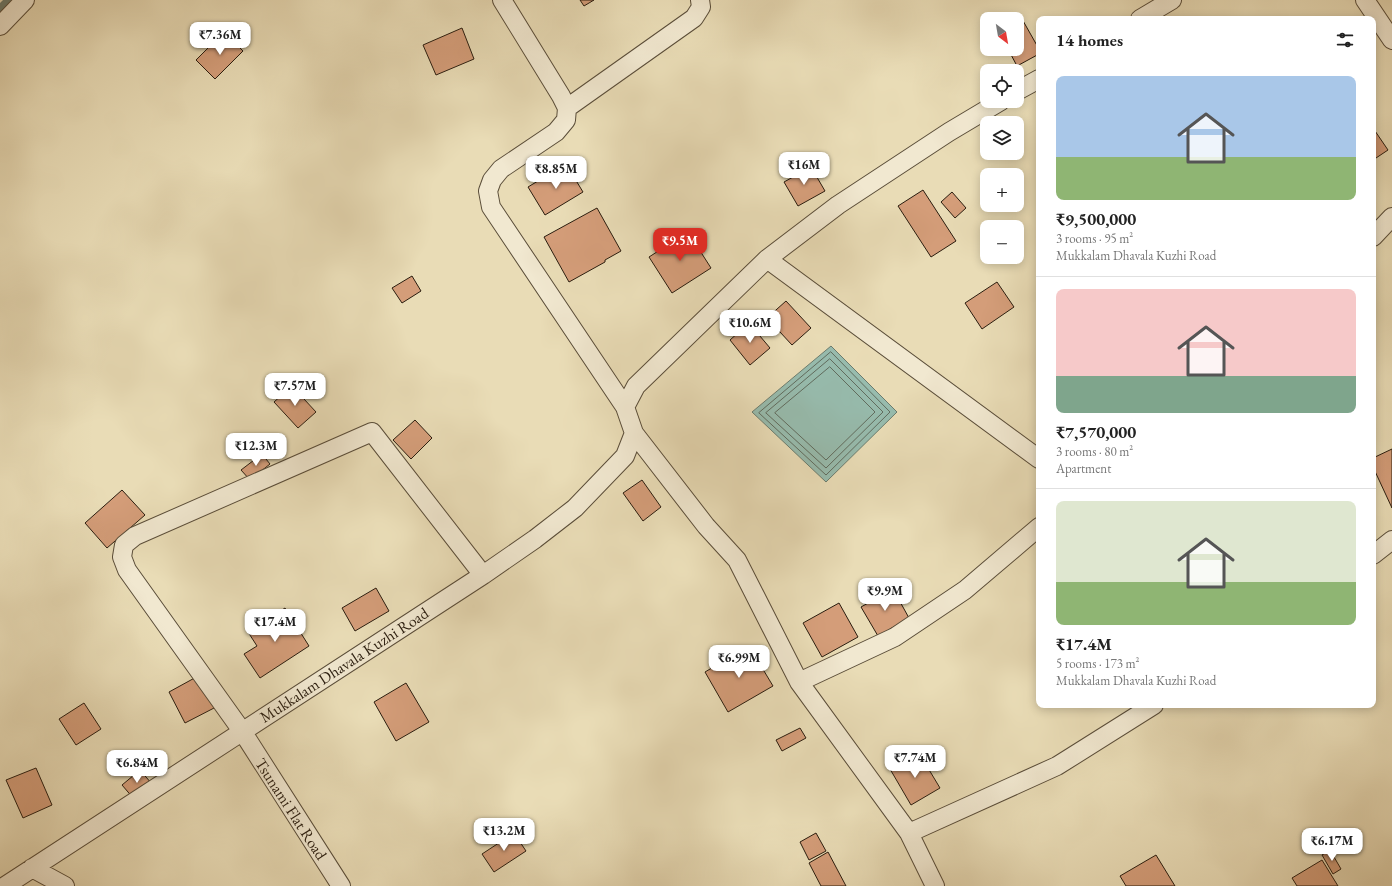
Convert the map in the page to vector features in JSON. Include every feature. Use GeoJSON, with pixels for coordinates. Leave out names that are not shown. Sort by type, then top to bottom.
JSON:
{"type":"FeatureCollection","features":[{"type":"Feature","properties":{"kind":"street"},"geometry":{"type":"LineString","coordinates":[[0,26],[26,0]]}},
{"type":"Feature","properties":{"kind":"street"},"geometry":{"type":"LineString","coordinates":[[502,0],[560,96],[566,108],[566,120],[556,132],[501,169],[492,180],[488,192],[491,207],[625,407],[634,433],[706,526],[737,560],[799,682],[909,833],[935,886]]}},
{"type":"Feature","properties":{"kind":"street"},"geometry":{"type":"LineString","coordinates":[[566,108],[694,18],[701,7],[700,0]]}},
{"type":"Feature","properties":{"kind":"street"},"geometry":{"type":"LineString","coordinates":[[1145,16],[1172,0]]}},
{"type":"Feature","properties":{"kind":"street"},"geometry":{"type":"LineString","coordinates":[[1365,0],[1376,16]]}},
{"type":"Feature","properties":{"kind":"street"},"geometry":{"type":"LineString","coordinates":[[1376,16],[1392,40]]}},
{"type":"Feature","properties":{"kind":"street"},"geometry":{"type":"LineString","coordinates":[[1024,88],[1036,80]]}},
{"type":"Feature","properties":{"kind":"street"},"geometry":{"type":"LineString","coordinates":[[625,407],[636,386],[767,259],[838,204],[949,132],[989,108]]}},
{"type":"Feature","properties":{"kind":"street"},"geometry":{"type":"LineString","coordinates":[[1376,234],[1392,217]]}},
{"type":"Feature","properties":{"kind":"street"},"geometry":{"type":"LineString","coordinates":[[767,259],[1036,457]]}},
{"type":"Feature","properties":{"kind":"street","name":"Tsunami Flat Road"},"geometry":{"type":"LineString","coordinates":[[341,886],[242,731],[128,570],[122,557],[124,545],[135,536],[372,432],[482,576]]}},
{"type":"Feature","properties":{"kind":"street","name":"Mukkalam Dhavala Kuzhi Road"},"geometry":{"type":"LineString","coordinates":[[4,886],[482,576],[535,539],[575,508],[625,456],[634,433]]}},
{"type":"Feature","properties":{"kind":"street"},"geometry":{"type":"LineString","coordinates":[[799,682],[895,637],[965,590],[1036,529]]}},
{"type":"Feature","properties":{"kind":"street"},"geometry":{"type":"LineString","coordinates":[[1376,553],[1392,540]]}},
{"type":"Feature","properties":{"kind":"street"},"geometry":{"type":"LineString","coordinates":[[909,833],[1058,766],[1149,708]]}},
{"type":"Feature","properties":{"kind":"street"},"geometry":{"type":"LineString","coordinates":[[32,868],[65,886]]}},
{"type":"Feature","properties":{"kind":"water"},"geometry":{"type":"Polygon","coordinates":[[[831,346],[897,412],[826,482],[752,412],[831,346]]]}},
{"type":"Feature","properties":{"kind":"building"},"geometry":{"type":"Polygon","coordinates":[[[580,0],[594,0],[584,6],[580,0]]]}},
{"type":"Feature","properties":{"kind":"building"},"geometry":{"type":"Polygon","coordinates":[[[1024,23],[1036,44],[1036,56],[1021,64],[1016,64],[1012,56],[1024,56],[1024,23]]]}},
{"type":"Feature","properties":{"kind":"building"},"geometry":{"type":"Polygon","coordinates":[[[462,28],[474,59],[436,75],[423,45],[462,28]]]}},
{"type":"Feature","properties":{"kind":"building"},"geometry":{"type":"Polygon","coordinates":[[[224,32],[243,51],[215,79],[196,60],[224,32]]]}},
{"type":"Feature","properties":{"kind":"building"},"geometry":{"type":"Polygon","coordinates":[[[1376,132],[1388,150],[1376,158],[1376,132]]]}},
{"type":"Feature","properties":{"kind":"building"},"geometry":{"type":"Polygon","coordinates":[[[566,164],[583,192],[545,215],[528,187],[566,164]]]}},
{"type":"Feature","properties":{"kind":"building"},"geometry":{"type":"Polygon","coordinates":[[[811,167],[825,191],[798,206],[784,182],[811,167]]]}},
{"type":"Feature","properties":{"kind":"building"},"geometry":{"type":"Polygon","coordinates":[[[923,190],[956,241],[931,257],[898,206],[923,190]]]}},
{"type":"Feature","properties":{"kind":"building"},"geometry":{"type":"Polygon","coordinates":[[[952,192],[966,208],[955,218],[941,202],[952,192]]]}},
{"type":"Feature","properties":{"kind":"building"},"geometry":{"type":"Polygon","coordinates":[[[597,208],[621,251],[605,260],[605,262],[569,282],[544,237],[597,208]]]}},
{"type":"Feature","properties":{"kind":"building"},"geometry":{"type":"Polygon","coordinates":[[[688,232],[711,268],[672,293],[649,257],[688,232]]]}},
{"type":"Feature","properties":{"kind":"building"},"geometry":{"type":"Polygon","coordinates":[[[412,276],[421,291],[402,303],[392,288],[412,276]]]}},
{"type":"Feature","properties":{"kind":"building"},"geometry":{"type":"Polygon","coordinates":[[[997,282],[1014,307],[982,329],[965,303],[997,282]]]}},
{"type":"Feature","properties":{"kind":"building"},"geometry":{"type":"Polygon","coordinates":[[[786,301],[811,328],[792,345],[767,318],[786,301]]]}},
{"type":"Feature","properties":{"kind":"building"},"geometry":{"type":"Polygon","coordinates":[[[749,323],[770,348],[750,365],[730,340],[749,323]]]}},
{"type":"Feature","properties":{"kind":"building"},"geometry":{"type":"Polygon","coordinates":[[[292,386],[316,412],[298,428],[274,402],[292,386]]]}},
{"type":"Feature","properties":{"kind":"building"},"geometry":{"type":"Polygon","coordinates":[[[415,420],[432,438],[411,459],[393,440],[415,420]]]}},
{"type":"Feature","properties":{"kind":"building"},"geometry":{"type":"Polygon","coordinates":[[[1392,449],[1392,508],[1376,473],[1376,457],[1392,449]]]}},
{"type":"Feature","properties":{"kind":"building"},"geometry":{"type":"Polygon","coordinates":[[[262,454],[270,464],[250,480],[241,470],[262,454]]]}},
{"type":"Feature","properties":{"kind":"building"},"geometry":{"type":"Polygon","coordinates":[[[642,480],[661,507],[643,521],[623,493],[642,480]]]}},
{"type":"Feature","properties":{"kind":"building"},"geometry":{"type":"Polygon","coordinates":[[[122,490],[145,515],[107,548],[85,523],[122,490]]]}},
{"type":"Feature","properties":{"kind":"building"},"geometry":{"type":"Polygon","coordinates":[[[376,588],[389,611],[355,631],[342,608],[376,588]]]}},
{"type":"Feature","properties":{"kind":"building"},"geometry":{"type":"Polygon","coordinates":[[[893,589],[909,618],[878,636],[861,607],[893,589]]]}},
{"type":"Feature","properties":{"kind":"building"},"geometry":{"type":"Polygon","coordinates":[[[839,603],[858,637],[822,657],[803,623],[839,603]]]}},
{"type":"Feature","properties":{"kind":"building"},"geometry":{"type":"Polygon","coordinates":[[[285,608],[309,646],[260,678],[244,654],[257,646],[248,632],[285,608]]]}},
{"type":"Feature","properties":{"kind":"building"},"geometry":{"type":"Polygon","coordinates":[[[749,646],[773,686],[728,712],[705,672],[749,646]]]}},
{"type":"Feature","properties":{"kind":"building"},"geometry":{"type":"Polygon","coordinates":[[[200,675],[216,707],[185,723],[169,692],[200,675]]]}},
{"type":"Feature","properties":{"kind":"building"},"geometry":{"type":"Polygon","coordinates":[[[406,683],[429,722],[396,741],[374,702],[406,683]]]}},
{"type":"Feature","properties":{"kind":"building"},"geometry":{"type":"Polygon","coordinates":[[[84,703],[101,729],[76,745],[59,719],[84,703]]]}},
{"type":"Feature","properties":{"kind":"building"},"geometry":{"type":"Polygon","coordinates":[[[800,728],[806,738],[782,751],[776,740],[800,728]]]}},
{"type":"Feature","properties":{"kind":"building"},"geometry":{"type":"Polygon","coordinates":[[[919,753],[940,788],[911,805],[890,769],[919,753]]]}},
{"type":"Feature","properties":{"kind":"building"},"geometry":{"type":"Polygon","coordinates":[[[36,768],[52,805],[23,818],[6,780],[36,768]]]}},
{"type":"Feature","properties":{"kind":"building"},"geometry":{"type":"Polygon","coordinates":[[[140,770],[152,784],[134,799],[122,785],[140,770]]]}},
{"type":"Feature","properties":{"kind":"building"},"geometry":{"type":"Polygon","coordinates":[[[514,833],[526,851],[494,872],[482,854],[514,833]]]}},
{"type":"Feature","properties":{"kind":"building"},"geometry":{"type":"Polygon","coordinates":[[[816,833],[826,851],[809,860],[800,842],[816,833]]]}},
{"type":"Feature","properties":{"kind":"building"},"geometry":{"type":"Polygon","coordinates":[[[1330,850],[1341,869],[1333,874],[1322,855],[1330,850]]]}},
{"type":"Feature","properties":{"kind":"building"},"geometry":{"type":"Polygon","coordinates":[[[828,852],[846,886],[821,886],[809,863],[828,852]]]}},
{"type":"Feature","properties":{"kind":"building"},"geometry":{"type":"Polygon","coordinates":[[[1156,855],[1175,886],[1126,886],[1120,876],[1156,855]]]}},
{"type":"Feature","properties":{"kind":"building"},"geometry":{"type":"Polygon","coordinates":[[[1322,860],[1338,886],[1297,886],[1292,878],[1322,860]]]}},
{"type":"Feature","properties":{"kind":"waterway"},"geometry":{"type":"LineString","coordinates":[[0,8],[8,0]]}}]}
